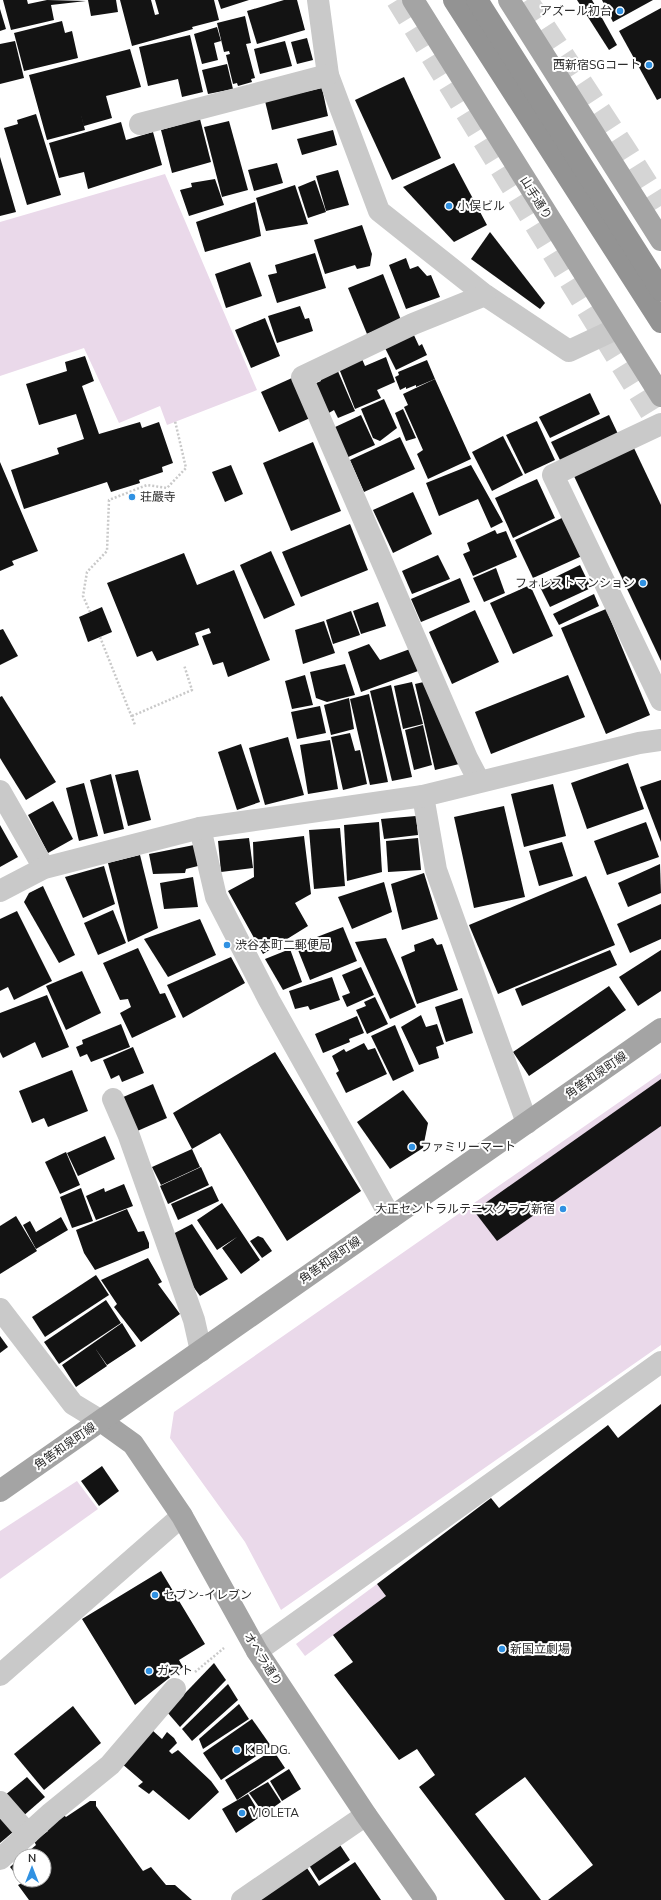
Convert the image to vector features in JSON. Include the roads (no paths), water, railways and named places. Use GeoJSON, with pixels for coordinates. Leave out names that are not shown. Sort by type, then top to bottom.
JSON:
{"type":"FeatureCollection","features":[{"type":"Feature","properties":{"kind":"highway"},"geometry":{"type":"LineString","coordinates":[[454,0],[661,322]]}},
{"type":"Feature","properties":{"kind":"highway"},"geometry":{"type":"LineString","coordinates":[[477,0],[661,290]]}},
{"type":"Feature","properties":{"kind":"main road","name":"山手通り"},"geometry":{"type":"LineString","coordinates":[[412,0],[661,396]]}},
{"type":"Feature","properties":{"kind":"main road"},"geometry":{"type":"LineString","coordinates":[[509,0],[661,240]]}},
{"type":"Feature","properties":{"kind":"main road","name":"角筈和泉町線"},"geometry":{"type":"LineString","coordinates":[[0,1492],[661,1029]]}},
{"type":"Feature","properties":{"kind":"main road","name":"オペラ通り"},"geometry":{"type":"LineString","coordinates":[[101,1421],[133,1444],[182,1516],[256,1651],[366,1815],[426,1900]]}},
{"type":"Feature","properties":{"kind":"street"},"geometry":{"type":"LineString","coordinates":[[318,0],[328,75],[379,211],[485,295],[569,351],[618,328]]}},
{"type":"Feature","properties":{"kind":"street"},"geometry":{"type":"LineString","coordinates":[[140,124],[328,75]]}},
{"type":"Feature","properties":{"kind":"street"},"geometry":{"type":"LineString","coordinates":[[479,781],[467,758],[302,377],[413,324],[485,295]]}},
{"type":"Feature","properties":{"kind":"street"},"geometry":{"type":"LineString","coordinates":[[661,424],[553,474],[661,700]]}},
{"type":"Feature","properties":{"kind":"street"},"geometry":{"type":"LineString","coordinates":[[0,891],[44,868],[200,828],[423,796],[479,781],[639,743],[661,740]]}},
{"type":"Feature","properties":{"kind":"street"},"geometry":{"type":"LineString","coordinates":[[0,791],[44,868]]}},
{"type":"Feature","properties":{"kind":"street"},"geometry":{"type":"LineString","coordinates":[[423,796],[436,870],[527,1123]]}},
{"type":"Feature","properties":{"kind":"street"},"geometry":{"type":"LineString","coordinates":[[200,828],[216,897],[269,1000],[391,1218]]}},
{"type":"Feature","properties":{"kind":"street"},"geometry":{"type":"LineString","coordinates":[[112,1099],[129,1136],[194,1320],[201,1351]]}},
{"type":"Feature","properties":{"kind":"street"},"geometry":{"type":"LineString","coordinates":[[0,1309],[73,1404],[101,1421]]}},
{"type":"Feature","properties":{"kind":"street"},"geometry":{"type":"LineString","coordinates":[[256,1651],[661,1362]]}},
{"type":"Feature","properties":{"kind":"street"},"geometry":{"type":"LineString","coordinates":[[0,1675],[182,1516]]}},
{"type":"Feature","properties":{"kind":"street"},"geometry":{"type":"LineString","coordinates":[[0,1859],[110,1765],[175,1689]]}},
{"type":"Feature","properties":{"kind":"street"},"geometry":{"type":"LineString","coordinates":[[0,1802],[28,1834]]}},
{"type":"Feature","properties":{"kind":"street"},"geometry":{"type":"LineString","coordinates":[[242,1900],[366,1815]]}},
{"type":"Feature","properties":{"kind":"tunnel"},"geometry":{"type":"LineString","coordinates":[[397,0],[661,429]]}},
{"type":"Feature","properties":{"kind":"tunnel"},"geometry":{"type":"LineString","coordinates":[[527,0],[661,206]]}},
{"type":"Feature","properties":{"kind":"place","name":"アズール初台"},"geometry":{"type":"Point","coordinates":[620,11]}},
{"type":"Feature","properties":{"kind":"place","name":"西新宿SGコート"},"geometry":{"type":"Point","coordinates":[649,65]}},
{"type":"Feature","properties":{"kind":"place","name":"小俣ビル"},"geometry":{"type":"Point","coordinates":[449,206]}},
{"type":"Feature","properties":{"kind":"place","name":"荘嚴寺"},"geometry":{"type":"Point","coordinates":[132,497]}},
{"type":"Feature","properties":{"kind":"place","name":"フォレストマンション"},"geometry":{"type":"Point","coordinates":[643,583]}},
{"type":"Feature","properties":{"kind":"place","name":"渋谷本町二郵便局"},"geometry":{"type":"Point","coordinates":[227,945]}},
{"type":"Feature","properties":{"kind":"place","name":"ファミリーマート"},"geometry":{"type":"Point","coordinates":[412,1147]}},
{"type":"Feature","properties":{"kind":"place","name":"大正セントラルテニスクラブ新宿"},"geometry":{"type":"Point","coordinates":[563,1209]}},
{"type":"Feature","properties":{"kind":"place","name":"セブン-イレブン"},"geometry":{"type":"Point","coordinates":[155,1595]}},
{"type":"Feature","properties":{"kind":"place","name":"新国立劇場"},"geometry":{"type":"Point","coordinates":[502,1649]}},
{"type":"Feature","properties":{"kind":"place","name":"ガスト"},"geometry":{"type":"Point","coordinates":[149,1671]}},
{"type":"Feature","properties":{"kind":"place","name":"K BLDG."},"geometry":{"type":"Point","coordinates":[237,1750]}},
{"type":"Feature","properties":{"kind":"place","name":"VIOLETA"},"geometry":{"type":"Point","coordinates":[242,1813]}}]}
